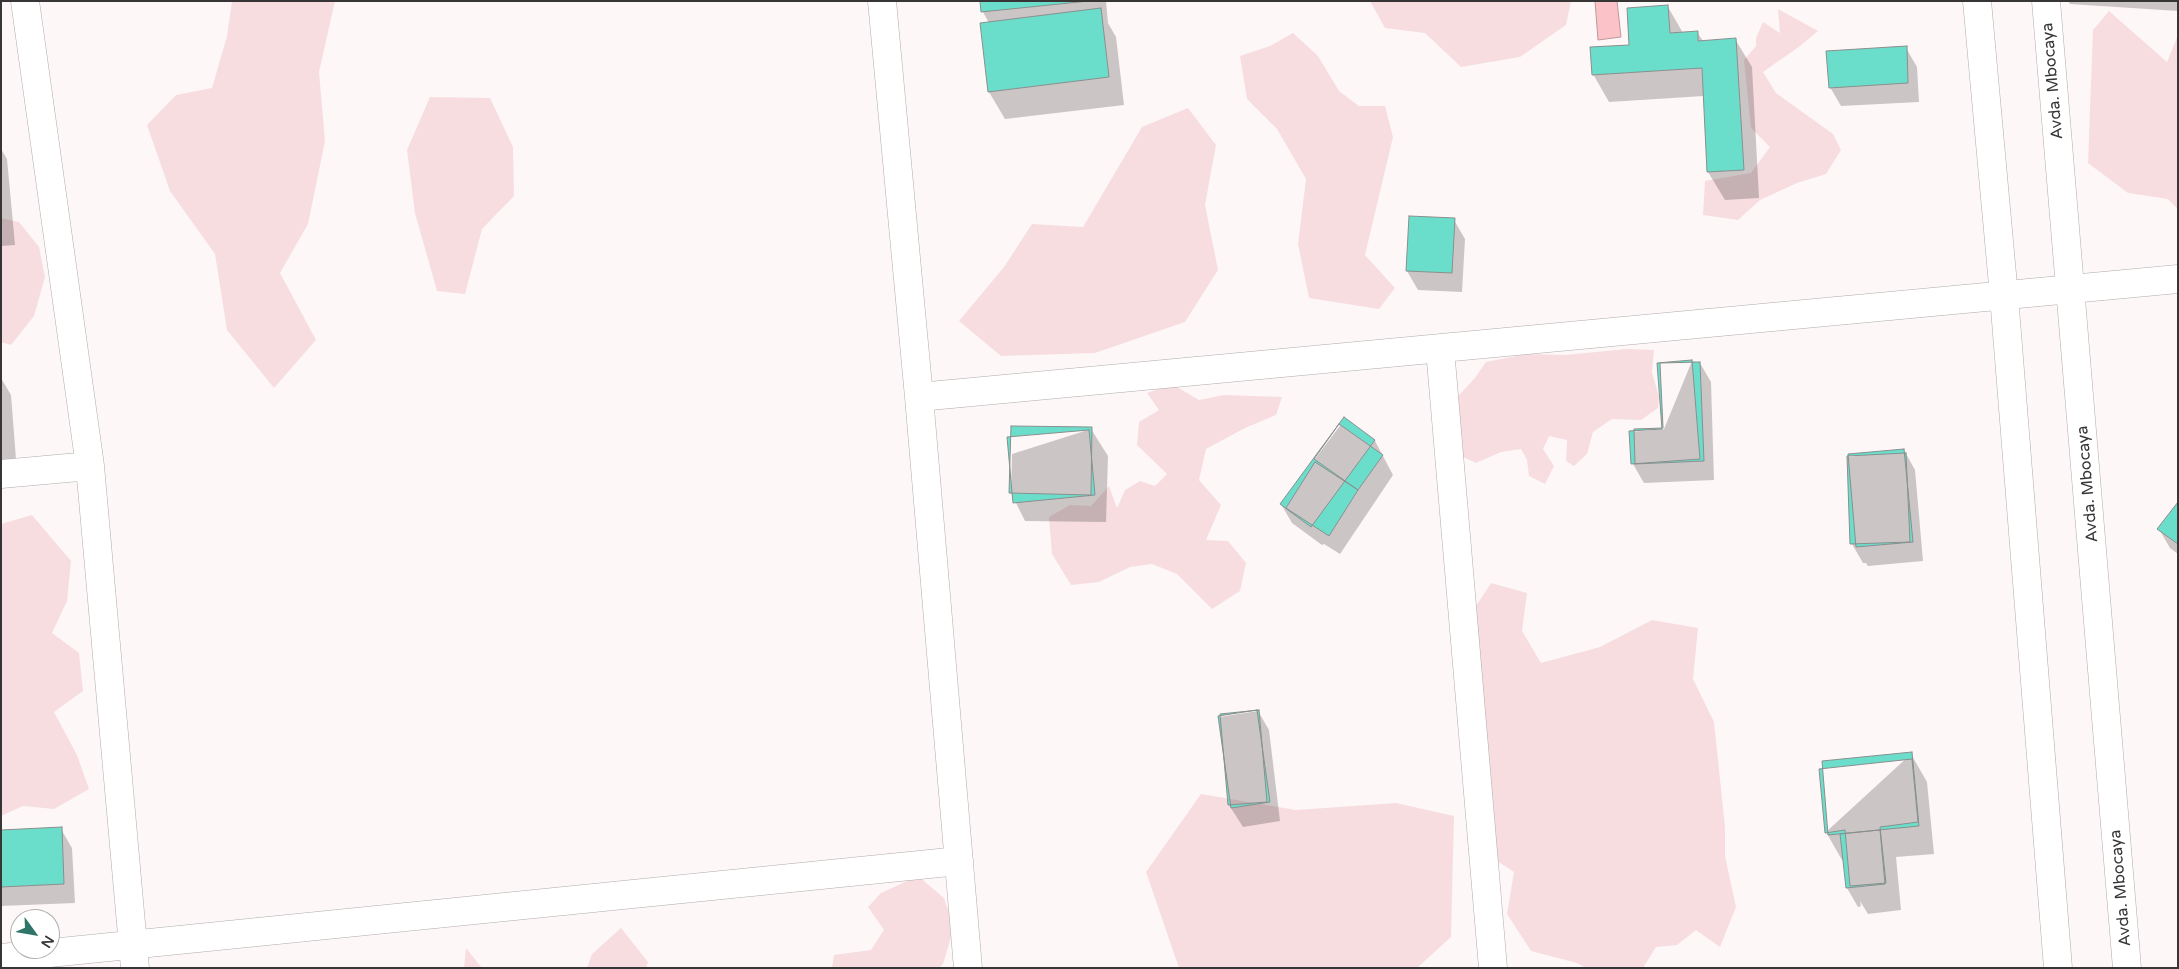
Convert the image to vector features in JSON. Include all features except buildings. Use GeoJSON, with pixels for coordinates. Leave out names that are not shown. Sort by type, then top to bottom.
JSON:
{"type":"FeatureCollection","features":[{"type":"Feature","properties":{"kind":"street"},"geometry":{"type":"LineString","coordinates":[[25,1],[90,466],[134,956]]}},
{"type":"Feature","properties":{"kind":"street"},"geometry":{"type":"LineString","coordinates":[[882,1],[920,397],[968,968]]}},
{"type":"Feature","properties":{"kind":"street"},"geometry":{"type":"LineString","coordinates":[[1977,1],[2004,296],[2058,968]]}},
{"type":"Feature","properties":{"kind":"street","name":"Avda. Mbocaya"},"geometry":{"type":"LineString","coordinates":[[2046,1],[2128,968]]}},
{"type":"Feature","properties":{"kind":"street"},"geometry":{"type":"LineString","coordinates":[[920,397],[2178,279]]}},
{"type":"Feature","properties":{"kind":"street"},"geometry":{"type":"LineString","coordinates":[[1440,348],[1493,968]]}},
{"type":"Feature","properties":{"kind":"street"},"geometry":{"type":"LineString","coordinates":[[1,474],[90,466]]}},
{"type":"Feature","properties":{"kind":"street"},"geometry":{"type":"LineString","coordinates":[[1,958],[134,956],[959,861]]}},
{"type":"Feature","properties":{"kind":"shaded area"},"geometry":{"type":"Polygon","coordinates":[[[232,1],[335,1],[319,72],[325,141],[308,224],[280,273],[316,340],[274,388],[227,330],[215,254],[170,191],[147,125],[176,95],[212,88],[227,36],[232,1]]]}},
{"type":"Feature","properties":{"kind":"shaded area"},"geometry":{"type":"Polygon","coordinates":[[[1370,1],[1571,1],[1566,25],[1520,57],[1461,67],[1425,33],[1385,28],[1370,1]]]}},
{"type":"Feature","properties":{"kind":"shaded area"},"geometry":{"type":"Polygon","coordinates":[[[1595,1],[1617,1],[1621,37],[1598,40],[1595,1]]]}},
{"type":"Feature","properties":{"kind":"shaded area"},"geometry":{"type":"Polygon","coordinates":[[[1778,9],[1818,31],[1763,72],[1776,93],[1833,134],[1841,150],[1826,174],[1797,183],[1760,200],[1738,220],[1703,215],[1705,181],[1751,173],[1770,147],[1751,128],[1744,60],[1756,46],[1756,38],[1763,22],[1780,33],[1778,9]]]}},
{"type":"Feature","properties":{"kind":"shaded area"},"geometry":{"type":"Polygon","coordinates":[[[2109,11],[2167,62],[2178,35],[2178,209],[2168,199],[2128,193],[2088,163],[2093,30],[2109,11]]]}},
{"type":"Feature","properties":{"kind":"shaded area"},"geometry":{"type":"Polygon","coordinates":[[[1293,33],[1318,56],[1339,91],[1359,106],[1385,106],[1393,137],[1365,255],[1395,288],[1379,309],[1309,298],[1298,244],[1306,179],[1277,129],[1247,99],[1240,56],[1270,46],[1293,33]]]}},
{"type":"Feature","properties":{"kind":"shaded area"},"geometry":{"type":"Polygon","coordinates":[[[430,97],[490,98],[513,147],[514,196],[482,229],[465,294],[437,291],[415,213],[407,150],[430,97]]]}},
{"type":"Feature","properties":{"kind":"shaded area"},"geometry":{"type":"Polygon","coordinates":[[[1188,108],[1216,145],[1205,205],[1218,270],[1185,322],[1095,353],[1001,356],[959,321],[1004,267],[1032,224],[1083,227],[1142,127],[1188,108]]]}},
{"type":"Feature","properties":{"kind":"shaded area"},"geometry":{"type":"Polygon","coordinates":[[[1,218],[19,222],[39,247],[45,277],[34,316],[11,345],[1,342],[1,218]]]}},
{"type":"Feature","properties":{"kind":"shaded area"},"geometry":{"type":"Polygon","coordinates":[[[1627,349],[1654,350],[1652,372],[1659,397],[1658,408],[1641,420],[1612,419],[1593,432],[1587,454],[1574,466],[1566,461],[1567,440],[1549,436],[1543,449],[1554,466],[1545,484],[1529,476],[1527,460],[1521,449],[1501,452],[1476,463],[1463,457],[1450,405],[1474,379],[1486,362],[1526,354],[1565,355],[1627,349]]]}},
{"type":"Feature","properties":{"kind":"shaded area"},"geometry":{"type":"Polygon","coordinates":[[[1172,384],[1199,400],[1224,395],[1282,397],[1276,415],[1245,428],[1206,449],[1199,480],[1221,505],[1206,540],[1228,541],[1246,563],[1240,591],[1212,609],[1177,574],[1152,564],[1130,567],[1099,582],[1071,585],[1052,554],[1049,517],[1070,505],[1091,506],[1109,486],[1117,508],[1125,490],[1140,481],[1155,486],[1167,474],[1137,445],[1139,422],[1159,410],[1147,393],[1172,384]]]}},
{"type":"Feature","properties":{"kind":"shaded area"},"geometry":{"type":"Polygon","coordinates":[[[32,515],[71,561],[67,601],[52,633],[79,653],[83,691],[54,712],[77,755],[89,789],[54,809],[23,806],[1,816],[1,524],[32,515]]]}},
{"type":"Feature","properties":{"kind":"shaded area"},"geometry":{"type":"Polygon","coordinates":[[[1491,583],[1527,593],[1522,631],[1541,663],[1600,647],[1652,620],[1698,628],[1693,679],[1714,722],[1725,827],[1725,856],[1736,907],[1720,947],[1696,930],[1677,945],[1656,947],[1643,968],[1586,968],[1577,963],[1531,951],[1507,914],[1514,872],[1483,852],[1465,670],[1476,606],[1491,583]]]}},
{"type":"Feature","properties":{"kind":"shaded area"},"geometry":{"type":"Polygon","coordinates":[[[1201,794],[1296,810],[1396,803],[1454,816],[1451,937],[1417,968],[1179,968],[1146,872],[1201,794]]]}},
{"type":"Feature","properties":{"kind":"shaded area"},"geometry":{"type":"Polygon","coordinates":[[[918,876],[944,898],[954,927],[943,964],[939,968],[832,968],[834,955],[871,950],[884,930],[868,907],[881,893],[918,876]]]}},
{"type":"Feature","properties":{"kind":"shaded area"},"geometry":{"type":"Polygon","coordinates":[[[621,928],[648,962],[646,968],[587,968],[592,954],[621,928]]]}},
{"type":"Feature","properties":{"kind":"shaded area"},"geometry":{"type":"Polygon","coordinates":[[[466,948],[482,968],[464,968],[466,948]]]}}]}
